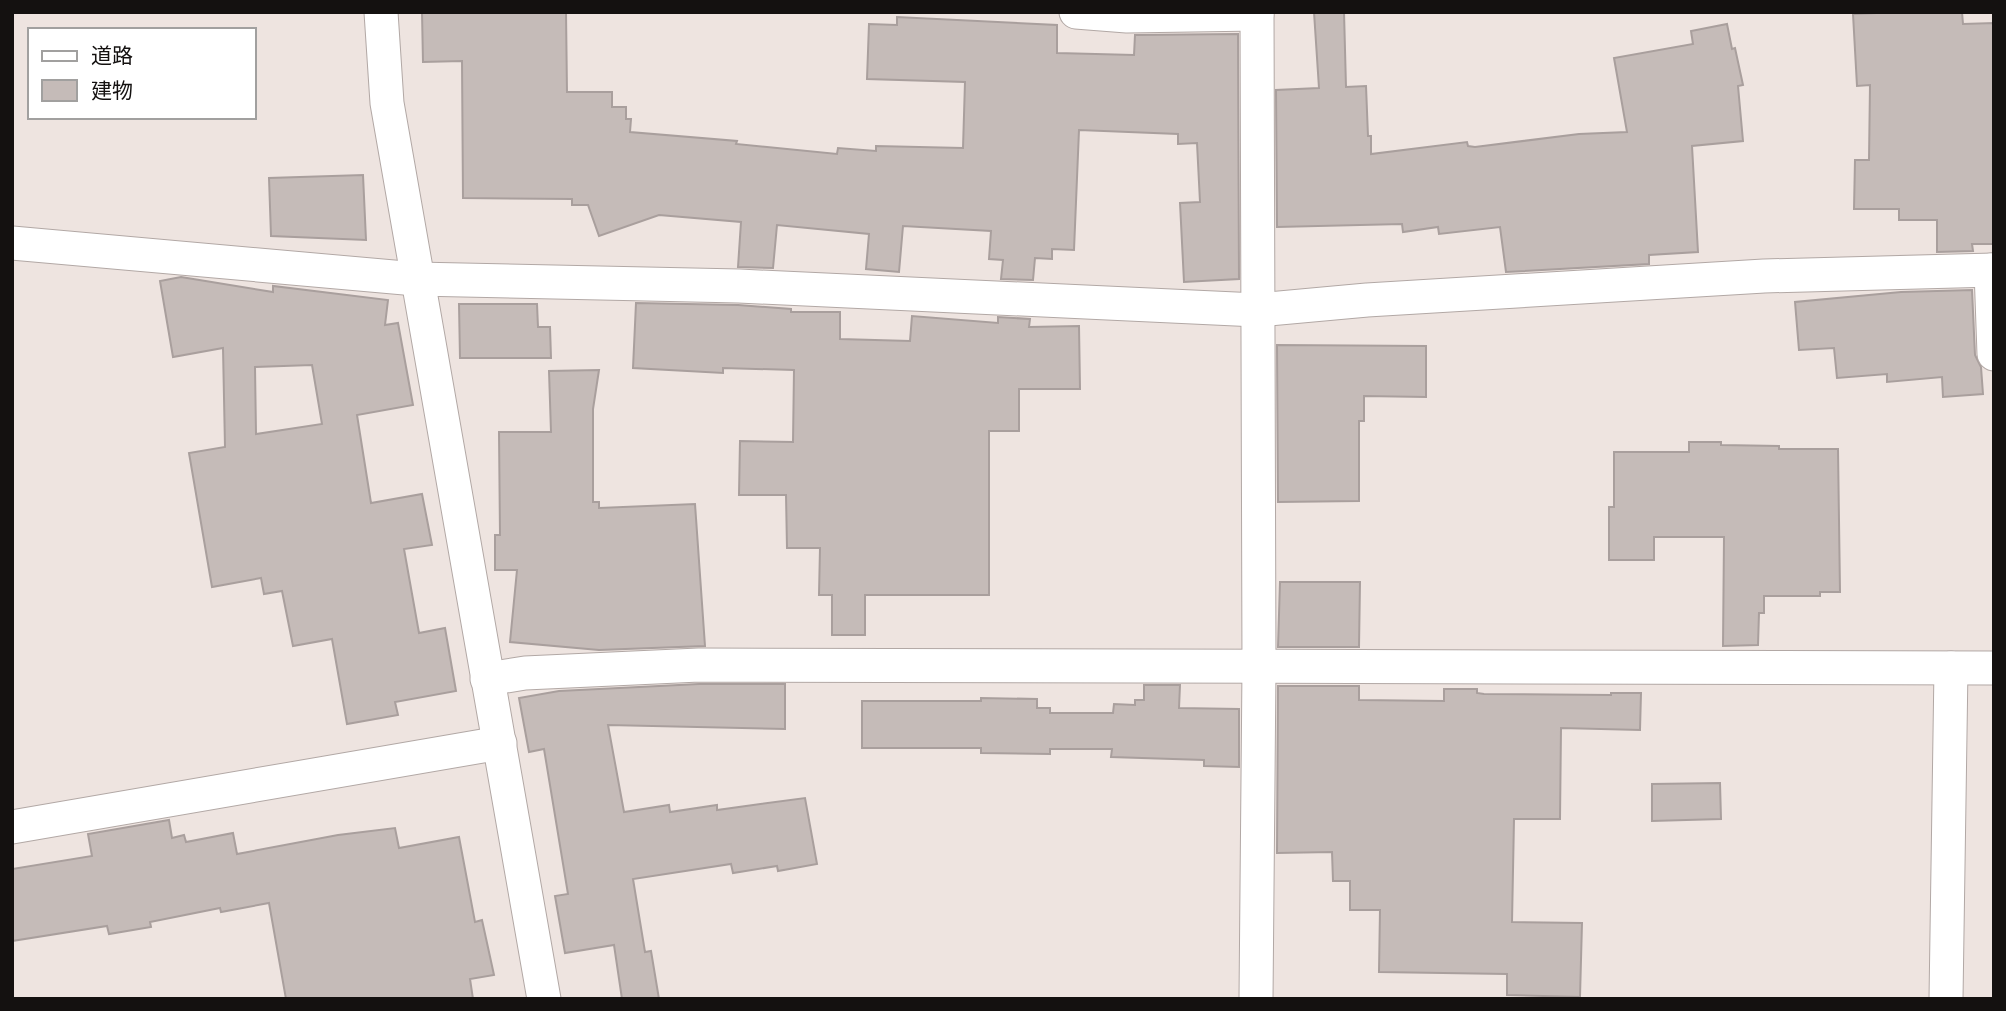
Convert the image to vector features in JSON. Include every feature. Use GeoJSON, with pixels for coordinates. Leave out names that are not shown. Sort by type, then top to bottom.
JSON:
{"type":"FeatureCollection","features":[{"type":"Feature","properties":{"kind":"street"},"geometry":{"type":"LineString","coordinates":[[381,12],[387,103],[416,279],[544,999]]}},
{"type":"Feature","properties":{"kind":"street"},"geometry":{"type":"LineString","coordinates":[[1076,12],[1126,16],[1257,13],[1259,668],[1256,999]]}},
{"type":"Feature","properties":{"kind":"street"},"geometry":{"type":"LineString","coordinates":[[12,243],[416,279],[739,286],[1257,310],[1367,300],[1764,276],[1992,270],[1994,354]]}},
{"type":"Feature","properties":{"kind":"street"},"geometry":{"type":"LineString","coordinates":[[487,679],[525,673],[699,666],[1994,668]]}},
{"type":"Feature","properties":{"kind":"street"},"geometry":{"type":"LineString","coordinates":[[1946,999],[1951,668]]}},
{"type":"Feature","properties":{"kind":"street"},"geometry":{"type":"LineString","coordinates":[[12,827],[500,743]]}},
{"type":"Feature","properties":{"kind":"building"},"geometry":{"type":"Polygon","coordinates":[[[422,12],[566,12],[567,92],[612,92],[612,107],[626,107],[626,119],[631,119],[630,132],[737,141],[736,144],[837,154],[838,148],[876,151],[876,146],[963,148],[965,82],[867,79],[869,24],[897,25],[897,17],[1057,25],[1057,53],[1134,55],[1135,35],[1238,34],[1239,279],[1184,282],[1180,203],[1200,202],[1197,143],[1178,144],[1178,134],[1079,130],[1074,250],[1052,249],[1052,259],[1035,258],[1033,280],[1001,279],[1003,260],[989,259],[991,231],[903,226],[899,272],[866,269],[869,234],[777,225],[773,268],[738,267],[741,222],[659,215],[599,236],[588,205],[572,205],[572,199],[463,198],[462,61],[423,62],[422,12]]]}},
{"type":"Feature","properties":{"kind":"building"},"geometry":{"type":"Polygon","coordinates":[[[1314,12],[1344,12],[1346,87],[1366,86],[1371,154],[1467,142],[1468,146],[1475,147],[1579,134],[1627,132],[1614,58],[1693,44],[1691,31],[1727,24],[1743,85],[1738,86],[1743,141],[1692,146],[1698,252],[1649,255],[1649,264],[1506,272],[1500,227],[1439,234],[1438,227],[1403,232],[1402,224],[1277,227],[1276,90],[1319,88],[1314,12]]]}},
{"type":"Feature","properties":{"kind":"building"},"geometry":{"type":"Polygon","coordinates":[[[1962,12],[1963,24],[1994,23],[1994,244],[1972,244],[1973,251],[1937,252],[1937,220],[1899,220],[1899,209],[1854,209],[1855,160],[1869,160],[1870,85],[1857,86],[1853,14],[1962,12]]]}},
{"type":"Feature","properties":{"kind":"building"},"geometry":{"type":"Polygon","coordinates":[[[363,175],[366,240],[271,236],[269,178],[363,175]]]}},
{"type":"Feature","properties":{"kind":"building"},"geometry":{"type":"Polygon","coordinates":[[[181,277],[273,292],[273,286],[388,300],[385,325],[398,323],[413,405],[357,415],[371,503],[422,494],[432,545],[404,549],[419,633],[445,628],[456,691],[395,702],[398,715],[347,724],[332,639],[293,646],[282,591],[264,594],[261,578],[212,587],[189,453],[225,447],[223,348],[173,357],[160,281],[181,277]],[[312,365],[255,367],[256,434],[322,424],[312,365]]]}},
{"type":"Feature","properties":{"kind":"building"},"geometry":{"type":"Polygon","coordinates":[[[1972,290],[1975,355],[1981,367],[1983,394],[1943,397],[1942,377],[1887,382],[1887,374],[1837,378],[1834,348],[1799,350],[1795,302],[1901,292],[1972,290]]]}},
{"type":"Feature","properties":{"kind":"building"},"geometry":{"type":"Polygon","coordinates":[[[636,303],[738,305],[791,309],[791,312],[840,312],[840,339],[910,341],[912,316],[998,323],[998,317],[1030,319],[1029,327],[1079,326],[1080,389],[1019,389],[1019,431],[989,431],[989,595],[865,595],[865,635],[832,635],[832,595],[819,595],[820,548],[787,548],[786,495],[739,495],[740,441],[793,442],[794,370],[723,368],[723,373],[633,368],[636,303]]]}},
{"type":"Feature","properties":{"kind":"building"},"geometry":{"type":"Polygon","coordinates":[[[459,304],[537,304],[538,327],[550,327],[551,358],[460,358],[459,304]]]}},
{"type":"Feature","properties":{"kind":"building"},"geometry":{"type":"Polygon","coordinates":[[[1277,345],[1426,346],[1426,397],[1364,396],[1364,421],[1359,421],[1359,501],[1278,502],[1277,345]]]}},
{"type":"Feature","properties":{"kind":"building"},"geometry":{"type":"Polygon","coordinates":[[[599,370],[593,409],[593,502],[599,502],[599,508],[695,504],[705,646],[599,650],[510,642],[517,570],[495,570],[495,535],[500,535],[499,432],[551,432],[549,371],[599,370]]]}},
{"type":"Feature","properties":{"kind":"building"},"geometry":{"type":"Polygon","coordinates":[[[1689,442],[1779,446],[1779,449],[1838,449],[1840,592],[1820,592],[1820,596],[1764,596],[1764,613],[1759,613],[1758,645],[1723,646],[1724,537],[1654,537],[1654,560],[1609,560],[1609,507],[1614,507],[1614,452],[1689,452],[1689,442]]]}},
{"type":"Feature","properties":{"kind":"building"},"geometry":{"type":"Polygon","coordinates":[[[1280,582],[1360,582],[1359,647],[1278,647],[1280,582]]]}},
{"type":"Feature","properties":{"kind":"building"},"geometry":{"type":"Polygon","coordinates":[[[699,684],[785,684],[785,729],[608,725],[624,812],[669,805],[670,812],[717,805],[717,810],[805,798],[817,864],[778,871],[777,866],[733,873],[731,864],[633,879],[645,952],[651,951],[659,999],[622,999],[614,945],[565,953],[555,896],[568,894],[544,749],[529,752],[519,698],[559,691],[699,684]]]}},
{"type":"Feature","properties":{"kind":"building"},"geometry":{"type":"Polygon","coordinates":[[[1144,685],[1180,685],[1179,708],[1239,709],[1239,767],[1204,766],[1204,760],[1111,757],[1112,749],[1050,749],[1050,754],[981,753],[981,748],[862,748],[862,701],[1037,699],[1037,708],[1050,708],[1050,713],[1113,713],[1114,704],[1135,705],[1135,700],[1144,700],[1144,685]]]}},
{"type":"Feature","properties":{"kind":"building"},"geometry":{"type":"Polygon","coordinates":[[[1278,686],[1359,686],[1359,700],[1444,701],[1444,689],[1477,689],[1477,693],[1484,694],[1641,693],[1640,730],[1561,728],[1560,819],[1514,819],[1512,922],[1582,923],[1580,997],[1507,995],[1507,974],[1379,972],[1380,910],[1350,910],[1350,881],[1333,881],[1332,852],[1277,853],[1278,686]]]}},
{"type":"Feature","properties":{"kind":"building"},"geometry":{"type":"Polygon","coordinates":[[[1720,783],[1721,819],[1652,821],[1652,784],[1720,783]]]}},
{"type":"Feature","properties":{"kind":"building"},"geometry":{"type":"Polygon","coordinates":[[[169,820],[172,838],[184,835],[186,842],[233,833],[237,854],[338,835],[395,828],[399,848],[459,837],[475,922],[482,920],[494,975],[470,979],[473,999],[286,999],[269,903],[221,912],[220,908],[150,922],[151,927],[109,934],[107,926],[12,941],[12,869],[92,856],[88,834],[169,820]]]}}]}
